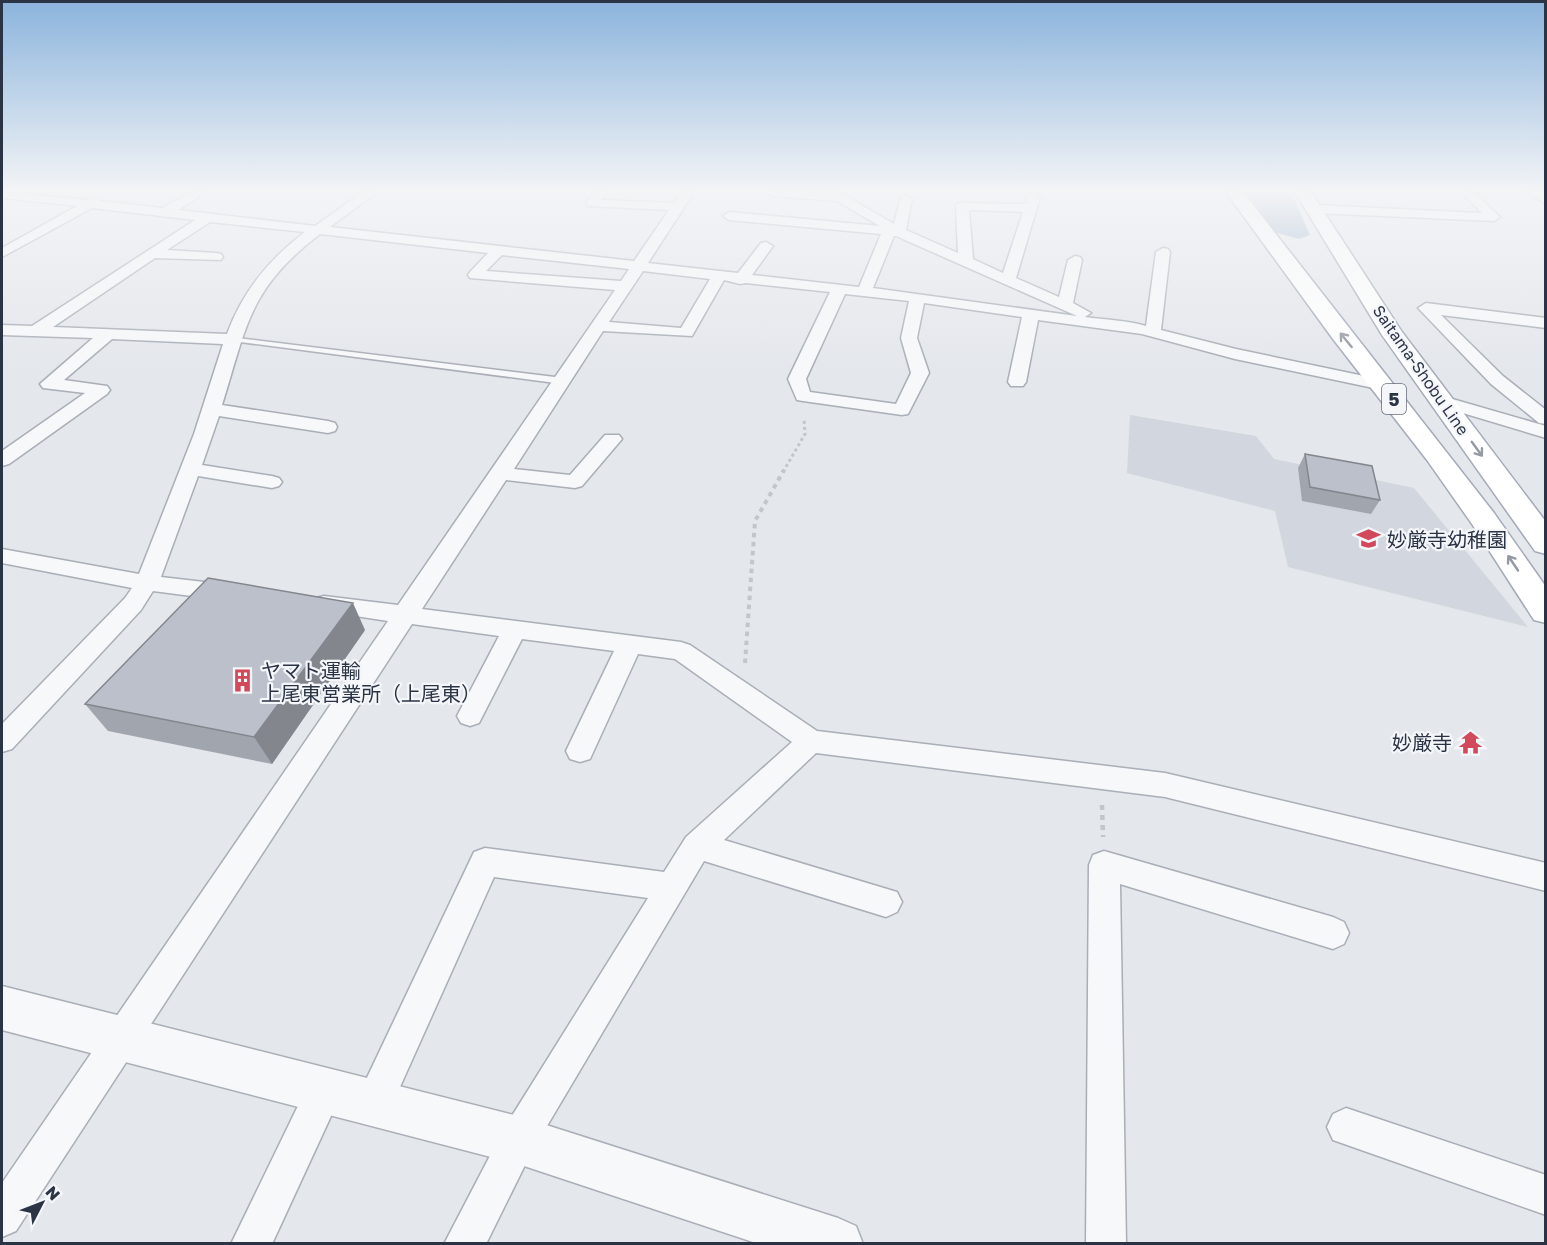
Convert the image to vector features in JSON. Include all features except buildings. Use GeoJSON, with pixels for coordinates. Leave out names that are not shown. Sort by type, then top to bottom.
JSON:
{"type":"FeatureCollection","features":[{"type":"Feature","properties":{"kind":"main road","name":"Saitama-Shobu Line"},"geometry":{"type":"LineString","coordinates":[[1279,250],[1484,519],[1545,612]]}},
{"type":"Feature","properties":{"kind":"main road","name":"Saitama-Shobu Line"},"geometry":{"type":"LineString","coordinates":[[1342,250],[1393,335],[1545,544]]}},
{"type":"Feature","properties":{"kind":"street"},"geometry":{"type":"LineString","coordinates":[[36,331],[159,250]]}},
{"type":"Feature","properties":{"kind":"street"},"geometry":{"type":"LineString","coordinates":[[2,741],[133,604],[147,583],[212,409],[232,339],[253,293],[268,273],[292,250]]}},
{"type":"Feature","properties":{"kind":"street"},"geometry":{"type":"LineString","coordinates":[[490,250],[740,280],[917,298],[1147,332]]}},
{"type":"Feature","properties":{"kind":"street"},"geometry":{"type":"LineString","coordinates":[[2,1217],[651,250]]}},
{"type":"Feature","properties":{"kind":"street"},"geometry":{"type":"LineString","coordinates":[[740,280],[763,250]]}},
{"type":"Feature","properties":{"kind":"street"},"geometry":{"type":"LineString","coordinates":[[864,292],[885,250]]}},
{"type":"Feature","properties":{"kind":"street"},"geometry":{"type":"LineString","coordinates":[[938,250],[1086,314],[1235,354],[1383,385]]}},
{"type":"Feature","properties":{"kind":"street"},"geometry":{"type":"LineString","coordinates":[[965,250],[966,262]]}},
{"type":"Feature","properties":{"kind":"street"},"geometry":{"type":"LineString","coordinates":[[1008,281],[1017,250]]}},
{"type":"Feature","properties":{"kind":"street"},"geometry":{"type":"LineString","coordinates":[[498,251],[475,275],[627,286]]}},
{"type":"Feature","properties":{"kind":"street"},"geometry":{"type":"LineString","coordinates":[[1147,332],[1163,252]]}},
{"type":"Feature","properties":{"kind":"street"},"geometry":{"type":"LineString","coordinates":[[153,254],[216,256]]}},
{"type":"Feature","properties":{"kind":"street"},"geometry":{"type":"LineString","coordinates":[[1065,305],[1075,260]]}},
{"type":"Feature","properties":{"kind":"street"},"geometry":{"type":"LineString","coordinates":[[600,326],[686,333],[718,277]]}},
{"type":"Feature","properties":{"kind":"street"},"geometry":{"type":"LineString","coordinates":[[839,290],[797,379],[803,396],[902,410],[920,373],[909,338],[917,298]]}},
{"type":"Feature","properties":{"kind":"street"},"geometry":{"type":"LineString","coordinates":[[1545,323],[1426,308],[1497,380],[1545,419]]}},
{"type":"Feature","properties":{"kind":"street"},"geometry":{"type":"LineString","coordinates":[[1017,382],[1031,314]]}},
{"type":"Feature","properties":{"kind":"street"},"geometry":{"type":"LineString","coordinates":[[2,330],[232,339]]}},
{"type":"Feature","properties":{"kind":"street"},"geometry":{"type":"LineString","coordinates":[[2,460],[101,390],[49,384],[108,334]]}},
{"type":"Feature","properties":{"kind":"street"},"geometry":{"type":"LineString","coordinates":[[1442,401],[1545,432]]}},
{"type":"Feature","properties":{"kind":"street"},"geometry":{"type":"LineString","coordinates":[[212,409],[328,427]]}},
{"type":"Feature","properties":{"kind":"street"},"geometry":{"type":"LineString","coordinates":[[501,473],[575,482],[612,439]]}},
{"type":"Feature","properties":{"kind":"street"},"geometry":{"type":"LineString","coordinates":[[191,469],[272,482]]}},
{"type":"Feature","properties":{"kind":"street"},"geometry":{"type":"LineString","coordinates":[[2,556],[147,583],[253,596]]}},
{"type":"Feature","properties":{"kind":"street"},"geometry":{"type":"LineString","coordinates":[[300,601],[681,651],[811,741],[1166,785],[1545,877]]}},
{"type":"Feature","properties":{"kind":"street"},"geometry":{"type":"LineString","coordinates":[[470,716],[515,628]]}},
{"type":"Feature","properties":{"kind":"street"},"geometry":{"type":"LineString","coordinates":[[580,752],[630,644]]}},
{"type":"Feature","properties":{"kind":"street"},"geometry":{"type":"LineString","coordinates":[[464,1244],[518,1140],[697,846],[811,741]]}},
{"type":"Feature","properties":{"kind":"street"},"geometry":{"type":"LineString","coordinates":[[697,846],[886,902]]}},
{"type":"Feature","properties":{"kind":"street"},"geometry":{"type":"LineString","coordinates":[[374,1103],[485,862],[672,887]]}},
{"type":"Feature","properties":{"kind":"street"},"geometry":{"type":"LineString","coordinates":[[1106,1244],[1104,865],[1333,933]]}},
{"type":"Feature","properties":{"kind":"street"},"geometry":{"type":"LineString","coordinates":[[2,1008],[518,1140],[838,1244]]}},
{"type":"Feature","properties":{"kind":"street"},"geometry":{"type":"LineString","coordinates":[[250,1244],[324,1090]]}},
{"type":"Feature","properties":{"kind":"street"},"geometry":{"type":"LineString","coordinates":[[1346,1127],[1545,1195]]}},
{"type":"Feature","properties":{"kind":"lane"},"geometry":{"type":"LineString","coordinates":[[232,339],[563,381]]}},
{"type":"Feature","properties":{"kind":"path"},"geometry":{"type":"LineString","coordinates":[[743,694],[755,520],[805,434],[803,396]]}},
{"type":"Feature","properties":{"kind":"path"},"geometry":{"type":"LineString","coordinates":[[1101,778],[1104,865]]}},
{"type":"Feature","properties":{"kind":"shaded area","name":"妙厳寺幼稚園"},"geometry":{"type":"Polygon","coordinates":[[[1130,415],[1256,436],[1274,459],[1414,488],[1528,627],[1288,567],[1275,511],[1127,473],[1130,415]]]}},
{"type":"Feature","properties":{"kind":"place","name":"妙厳寺幼稚園"},"geometry":{"type":"Point","coordinates":[1369,539]}},
{"type":"Feature","properties":{"kind":"place","name":"ヤマト運輸 上尾東営業所（上尾東）"},"geometry":{"type":"Point","coordinates":[243,681]}},
{"type":"Feature","properties":{"kind":"place","name":"妙厳寺"},"geometry":{"type":"Point","coordinates":[1470,742]}}]}
